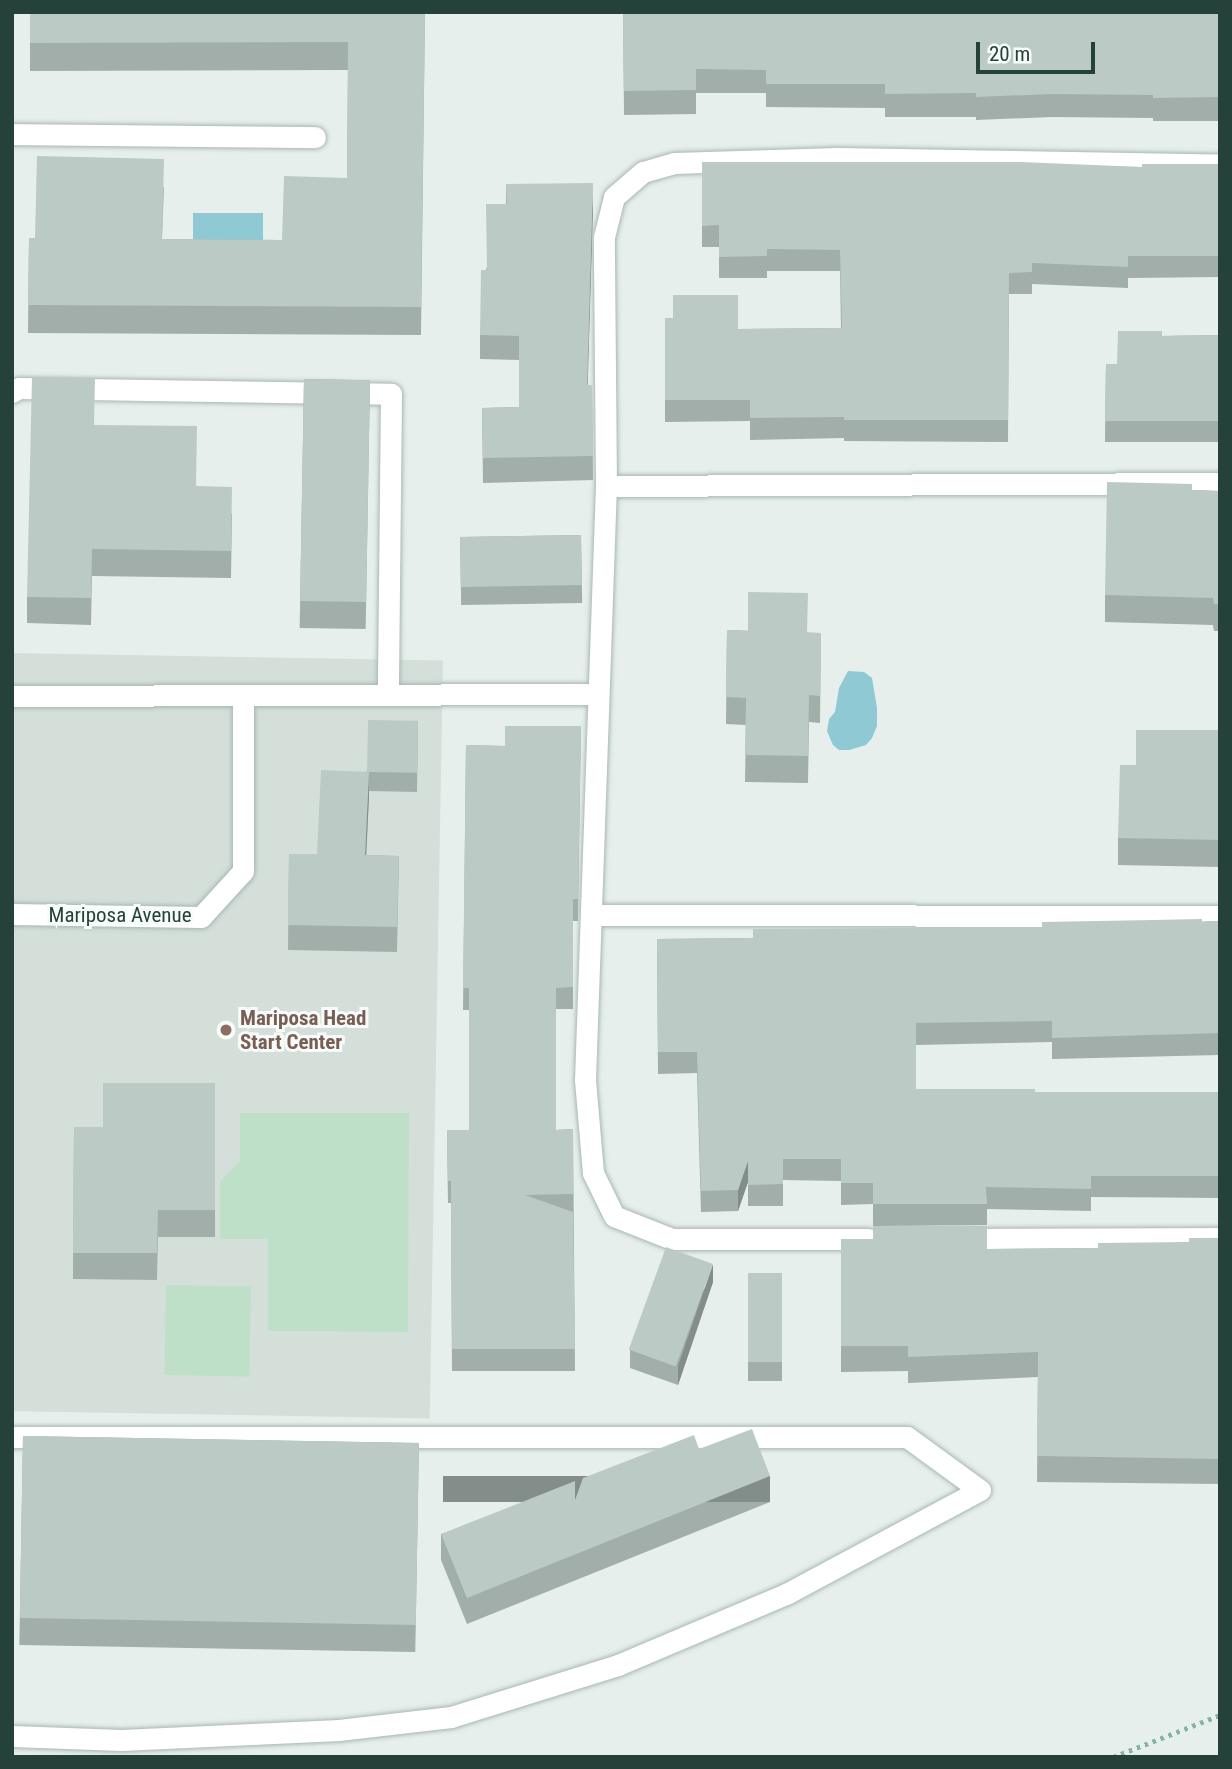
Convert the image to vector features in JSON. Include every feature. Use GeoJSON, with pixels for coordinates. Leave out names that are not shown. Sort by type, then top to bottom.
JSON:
{"type":"FeatureCollection","features":[{"type":"Feature","properties":{"kind":"street"},"geometry":{"type":"LineString","coordinates":[[12,134],[316,136]]}},
{"type":"Feature","properties":{"kind":"street"},"geometry":{"type":"LineString","coordinates":[[891,1239],[672,1239],[614,1216],[593,1173],[585,1080],[606,486],[604,237],[614,197],[643,172],[674,163],[837,158],[1220,165]]}},
{"type":"Feature","properties":{"kind":"street"},"geometry":{"type":"LineString","coordinates":[[12,392],[19,388],[391,394],[388,695]]}},
{"type":"Feature","properties":{"kind":"street"},"geometry":{"type":"LineString","coordinates":[[606,486],[1220,483]]}},
{"type":"Feature","properties":{"kind":"street"},"geometry":{"type":"LineString","coordinates":[[12,696],[597,694]]}},
{"type":"Feature","properties":{"kind":"street","name":"Mariposa Avenue"},"geometry":{"type":"LineString","coordinates":[[12,914],[201,917],[243,871],[243,695]]}},
{"type":"Feature","properties":{"kind":"street"},"geometry":{"type":"LineString","coordinates":[[592,915],[1220,916]]}},
{"type":"Feature","properties":{"kind":"street"},"geometry":{"type":"LineString","coordinates":[[932,1239],[1220,1238]]}},
{"type":"Feature","properties":{"kind":"street"},"geometry":{"type":"LineString","coordinates":[[12,1437],[907,1437],[980,1490],[786,1594],[618,1665],[451,1717],[339,1730],[121,1740],[12,1736]]}},
{"type":"Feature","properties":{"kind":"path"},"geometry":{"type":"LineString","coordinates":[[1113,1757],[1220,1715]]}},
{"type":"Feature","properties":{"kind":"shaded area","name":"Mariposa Head Start Center"},"geometry":{"type":"Polygon","coordinates":[[[12,653],[443,661],[430,1418],[12,1411],[12,653]]]}},
{"type":"Feature","properties":{"kind":"green space"},"geometry":{"type":"Polygon","coordinates":[[[240,1113],[409,1113],[408,1332],[268,1331],[268,1239],[220,1239],[220,1181],[240,1161],[240,1113]]]}},
{"type":"Feature","properties":{"kind":"green space"},"geometry":{"type":"Polygon","coordinates":[[[166,1285],[251,1286],[249,1376],[164,1375],[166,1285]]]}},
{"type":"Feature","properties":{"kind":"water"},"geometry":{"type":"Polygon","coordinates":[[[193,213],[263,213],[263,248],[193,248],[193,213]]]}},
{"type":"Feature","properties":{"kind":"water"},"geometry":{"type":"Polygon","coordinates":[[[848,671],[864,672],[872,678],[877,726],[866,745],[839,750],[833,745],[827,731],[829,719],[835,712],[839,688],[848,671]]]}},
{"type":"Feature","properties":{"kind":"building"},"geometry":{"type":"Polygon","coordinates":[[[30,12],[425,12],[421,307],[28,305],[29,238],[35,238],[37,156],[164,159],[162,239],[282,240],[284,176],[347,178],[348,42],[30,43],[30,12]]]}},
{"type":"Feature","properties":{"kind":"building"},"geometry":{"type":"Polygon","coordinates":[[[623,12],[1220,12],[1220,97],[1153,98],[1153,95],[1052,94],[976,97],[976,93],[885,94],[885,84],[766,84],[766,70],[696,69],[696,90],[624,91],[623,12]]]}},
{"type":"Feature","properties":{"kind":"building"},"geometry":{"type":"Polygon","coordinates":[[[702,162],[1020,162],[1142,167],[1142,164],[1220,164],[1220,256],[1128,256],[1128,267],[1032,263],[1032,272],[1009,273],[1008,420],[750,418],[750,400],[665,400],[665,318],[673,318],[673,295],[738,295],[738,329],[842,328],[840,250],[767,249],[767,256],[719,257],[719,225],[702,226],[702,162]]]}},
{"type":"Feature","properties":{"kind":"building"},"geometry":{"type":"Polygon","coordinates":[[[593,183],[587,385],[592,385],[593,456],[483,458],[482,408],[519,407],[519,336],[480,335],[481,270],[487,270],[486,204],[507,204],[506,184],[593,183]]]}},
{"type":"Feature","properties":{"kind":"building"},"geometry":{"type":"Polygon","coordinates":[[[1118,331],[1162,331],[1162,336],[1220,335],[1220,421],[1105,421],[1106,364],[1117,364],[1118,331]]]}},
{"type":"Feature","properties":{"kind":"building"},"geometry":{"type":"Polygon","coordinates":[[[32,377],[95,378],[94,425],[197,426],[196,486],[232,487],[231,551],[92,549],[91,598],[27,597],[32,377]]]}},
{"type":"Feature","properties":{"kind":"building"},"geometry":{"type":"Polygon","coordinates":[[[304,379],[370,380],[366,602],[300,601],[304,379]]]}},
{"type":"Feature","properties":{"kind":"building"},"geometry":{"type":"Polygon","coordinates":[[[1107,482],[1192,484],[1192,490],[1220,491],[1220,604],[1214,604],[1213,598],[1105,595],[1107,482]]]}},
{"type":"Feature","properties":{"kind":"building"},"geometry":{"type":"Polygon","coordinates":[[[581,535],[582,585],[461,587],[460,537],[581,535]]]}},
{"type":"Feature","properties":{"kind":"building"},"geometry":{"type":"Polygon","coordinates":[[[748,592],[808,593],[807,633],[821,633],[820,696],[809,695],[808,756],[745,755],[746,698],[726,697],[727,630],[748,631],[748,592]]]}},
{"type":"Feature","properties":{"kind":"building"},"geometry":{"type":"Polygon","coordinates":[[[368,720],[418,721],[417,773],[367,772],[368,720]]]}},
{"type":"Feature","properties":{"kind":"building"},"geometry":{"type":"Polygon","coordinates":[[[505,726],[581,726],[578,899],[573,899],[573,987],[556,988],[556,1130],[573,1129],[573,1194],[525,1195],[573,1212],[575,1349],[452,1349],[451,1181],[448,1181],[447,1130],[469,1130],[469,988],[463,988],[466,745],[505,746],[505,726]]]}},
{"type":"Feature","properties":{"kind":"building"},"geometry":{"type":"Polygon","coordinates":[[[1136,730],[1220,730],[1220,840],[1118,838],[1120,765],[1136,765],[1136,730]]]}},
{"type":"Feature","properties":{"kind":"building"},"geometry":{"type":"Polygon","coordinates":[[[321,770],[369,772],[365,855],[399,856],[397,927],[288,925],[289,854],[317,854],[321,770]]]}},
{"type":"Feature","properties":{"kind":"building"},"geometry":{"type":"Polygon","coordinates":[[[1202,919],[1202,922],[1220,921],[1220,1033],[1052,1038],[1052,1021],[916,1023],[916,1089],[1220,1092],[1220,1176],[1091,1176],[1091,1189],[986,1187],[987,1204],[873,1204],[873,1183],[841,1183],[841,1159],[783,1159],[783,1184],[748,1185],[748,1161],[738,1190],[701,1191],[697,1052],[658,1052],[657,939],[753,938],[753,929],[1042,927],[1042,922],[1202,919]]]}},
{"type":"Feature","properties":{"kind":"building"},"geometry":{"type":"Polygon","coordinates":[[[103,1083],[215,1083],[215,1210],[158,1210],[157,1253],[73,1253],[74,1127],[103,1127],[103,1083]]]}},
{"type":"Feature","properties":{"kind":"building"},"geometry":{"type":"Polygon","coordinates":[[[873,1226],[987,1226],[987,1249],[1098,1248],[1098,1243],[1189,1242],[1189,1238],[1220,1238],[1220,1459],[1037,1456],[1038,1352],[908,1357],[908,1346],[841,1346],[841,1239],[873,1239],[873,1226]]]}},
{"type":"Feature","properties":{"kind":"building"},"geometry":{"type":"Polygon","coordinates":[[[666,1247],[713,1264],[676,1367],[629,1349],[666,1247]]]}},
{"type":"Feature","properties":{"kind":"building"},"geometry":{"type":"Polygon","coordinates":[[[748,1273],[782,1273],[782,1362],[748,1362],[748,1273]]]}},
{"type":"Feature","properties":{"kind":"building"},"geometry":{"type":"Polygon","coordinates":[[[752,1429],[770,1476],[467,1598],[441,1534],[575,1481],[575,1500],[583,1478],[694,1435],[699,1449],[752,1429]]]}},
{"type":"Feature","properties":{"kind":"building"},"geometry":{"type":"Polygon","coordinates":[[[23,1436],[419,1443],[416,1625],[20,1618],[23,1436]]]}},
{"type":"Feature","properties":{"kind":"place","name":"Mariposa Head Start Center"},"geometry":{"type":"Point","coordinates":[226,1030]}}]}
